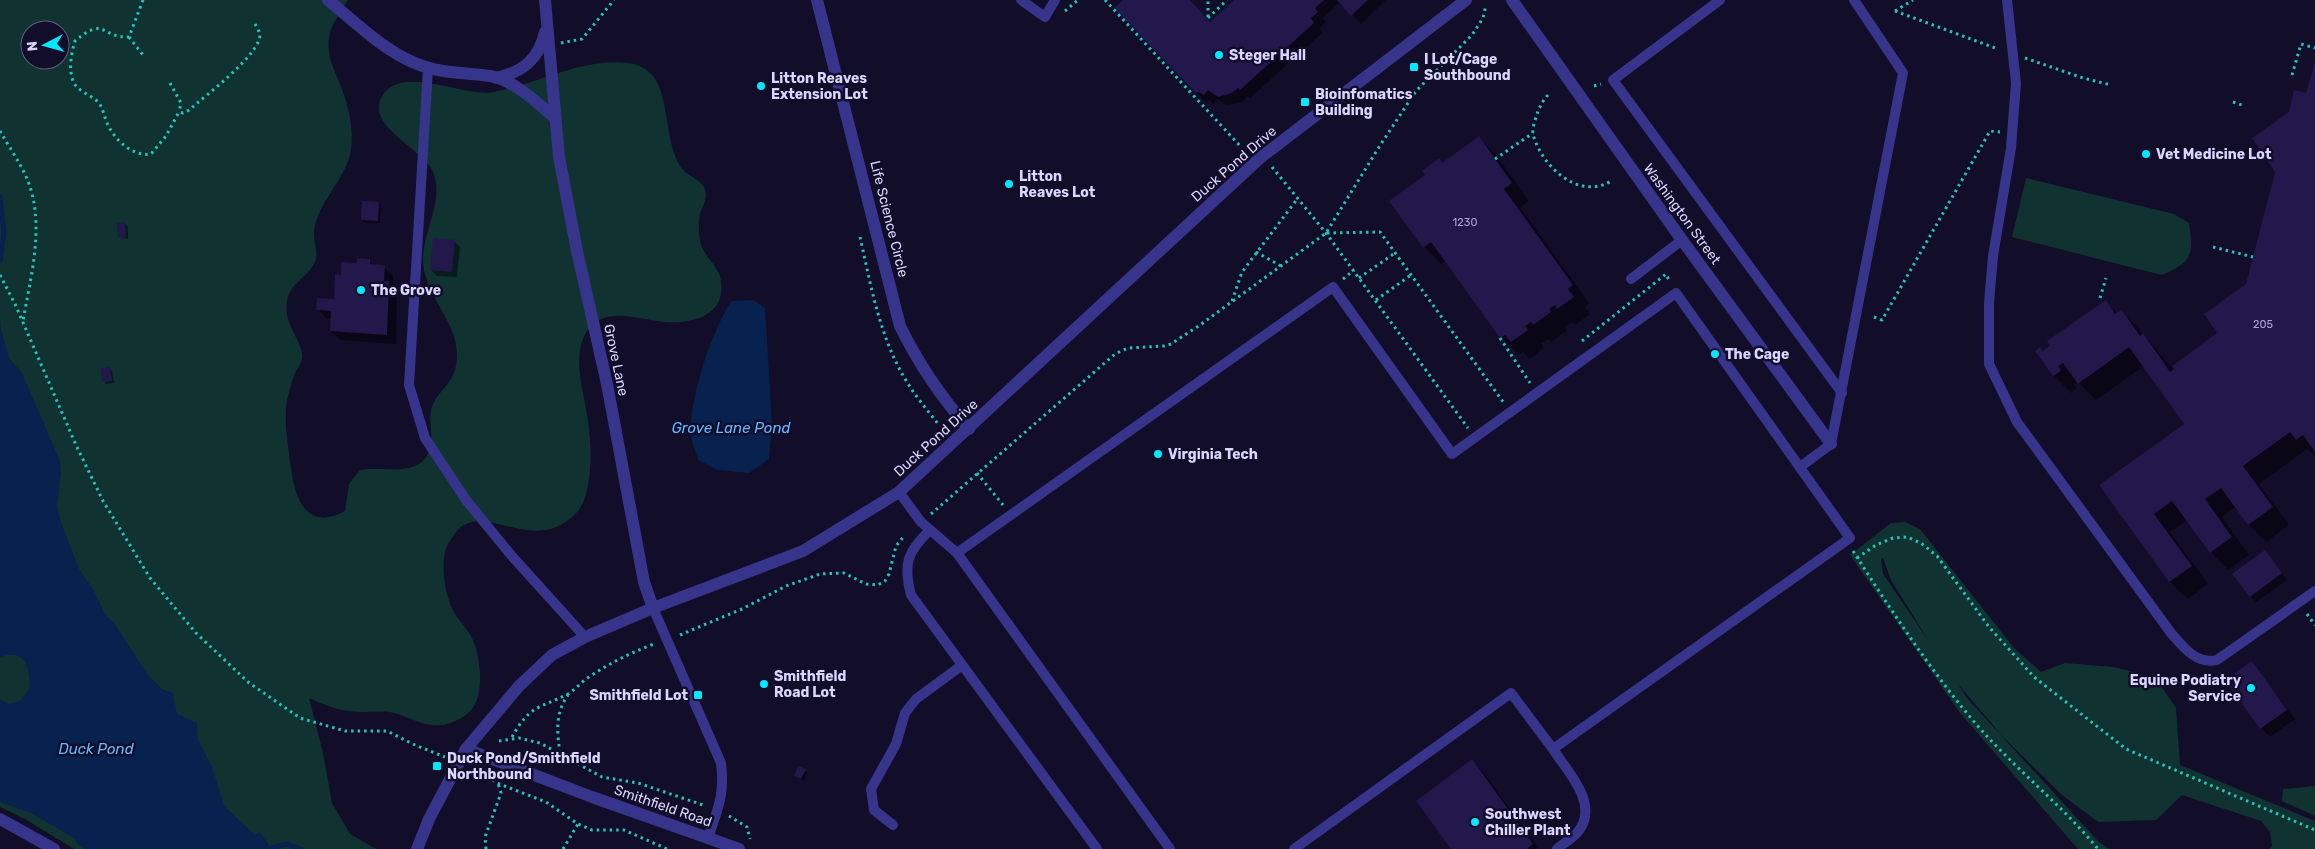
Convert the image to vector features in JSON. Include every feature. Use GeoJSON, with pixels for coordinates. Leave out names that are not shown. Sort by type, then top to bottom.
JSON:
{"type":"FeatureCollection","features":[{"type":"Feature","properties":{"kind":"street"},"geometry":{"type":"LineString","coordinates":[[328,0],[396,52],[428,68],[496,78],[530,96],[554,117]]}},
{"type":"Feature","properties":{"kind":"street","name":"Grove Lane"},"geometry":{"type":"LineString","coordinates":[[545,0],[554,117],[577,251],[607,384],[644,582],[653,608]]}},
{"type":"Feature","properties":{"kind":"street","name":"Life Science Circle"},"geometry":{"type":"LineString","coordinates":[[817,0],[900,326],[913,353],[968,429]]}},
{"type":"Feature","properties":{"kind":"street","name":"Duck Pond Drive"},"geometry":{"type":"LineString","coordinates":[[417,849],[429,819],[466,749],[519,686],[552,655],[585,637],[653,608],[803,551],[899,492],[1260,158],[1466,0]]}},
{"type":"Feature","properties":{"kind":"street","name":"Washington Street"},"geometry":{"type":"LineString","coordinates":[[1512,0],[1682,240],[1831,444]]}},
{"type":"Feature","properties":{"kind":"street"},"geometry":{"type":"LineString","coordinates":[[496,78],[518,71],[534,59],[543,42],[547,22]]}},
{"type":"Feature","properties":{"kind":"street","name":"Smithfield Road"},"geometry":{"type":"LineString","coordinates":[[466,749],[708,838],[744,846]]}},
{"type":"Feature","properties":{"kind":"street"},"geometry":{"type":"LineString","coordinates":[[0,819],[54,849]]}},
{"type":"Feature","properties":{"kind":"lane"},"geometry":{"type":"LineString","coordinates":[[1021,0],[1045,17],[1055,0]]}},
{"type":"Feature","properties":{"kind":"lane"},"geometry":{"type":"LineString","coordinates":[[1720,0],[1613,80],[1842,393]]}},
{"type":"Feature","properties":{"kind":"lane"},"geometry":{"type":"LineString","coordinates":[[1800,467],[1831,444],[1903,73],[1854,0]]}},
{"type":"Feature","properties":{"kind":"lane"},"geometry":{"type":"LineString","coordinates":[[2007,0],[2016,83],[2012,134],[1989,303],[1989,364],[2017,422],[2171,633],[2186,650],[2198,659],[2217,660],[2315,591]]}},
{"type":"Feature","properties":{"kind":"lane"},"geometry":{"type":"LineString","coordinates":[[428,68],[409,385],[425,438],[466,500],[511,555],[585,637]]}},
{"type":"Feature","properties":{"kind":"lane"},"geometry":{"type":"LineString","coordinates":[[1631,279],[1682,240]]}},
{"type":"Feature","properties":{"kind":"lane"},"geometry":{"type":"LineString","coordinates":[[957,553],[1333,287],[1452,454],[1676,293],[1850,538],[1553,749]]}},
{"type":"Feature","properties":{"kind":"lane"},"geometry":{"type":"LineString","coordinates":[[899,492],[930,530],[957,553],[1170,849]]}},
{"type":"Feature","properties":{"kind":"lane"},"geometry":{"type":"LineString","coordinates":[[930,530],[912,550],[907,564],[907,580],[911,595],[1096,849]]}},
{"type":"Feature","properties":{"kind":"lane"},"geometry":{"type":"LineString","coordinates":[[653,608],[721,763],[724,784],[722,798],[708,838]]}},
{"type":"Feature","properties":{"kind":"lane"},"geometry":{"type":"LineString","coordinates":[[893,825],[874,810],[871,789],[896,744],[905,713],[916,699],[962,666]]}},
{"type":"Feature","properties":{"kind":"lane"},"geometry":{"type":"LineString","coordinates":[[1294,849],[1511,693],[1553,749],[1585,799],[1586,816],[1580,830],[1557,849]]}},
{"type":"Feature","properties":{"kind":"path"},"geometry":{"type":"LineString","coordinates":[[129,37],[143,0]]}},
{"type":"Feature","properties":{"kind":"path"},"geometry":{"type":"LineString","coordinates":[[548,45],[582,39],[614,0]]}},
{"type":"Feature","properties":{"kind":"path"},"geometry":{"type":"LineString","coordinates":[[1064,12],[1078,0]]}},
{"type":"Feature","properties":{"kind":"path"},"geometry":{"type":"LineString","coordinates":[[1104,0],[1242,148]]}},
{"type":"Feature","properties":{"kind":"path"},"geometry":{"type":"LineString","coordinates":[[1208,0],[1208,18],[1227,0]]}},
{"type":"Feature","properties":{"kind":"path"},"geometry":{"type":"LineString","coordinates":[[1913,0],[1894,11],[2001,50]]}},
{"type":"Feature","properties":{"kind":"path"},"geometry":{"type":"LineString","coordinates":[[930,514],[1115,354],[1128,348],[1171,344],[1326,233],[1379,146],[1416,91],[1472,35],[1483,18],[1486,6]]}},
{"type":"Feature","properties":{"kind":"path"},"geometry":{"type":"LineString","coordinates":[[178,112],[183,114],[189,110],[245,63],[254,51],[260,34],[255,24]]}},
{"type":"Feature","properties":{"kind":"path"},"geometry":{"type":"LineString","coordinates":[[143,55],[129,37],[98,27],[84,34],[75,42],[72,51],[74,83],[79,89],[91,94],[102,106],[109,127],[122,144],[144,156],[151,154],[166,136],[181,103],[170,83]]}},
{"type":"Feature","properties":{"kind":"path"},"geometry":{"type":"LineString","coordinates":[[2292,75],[2301,44],[2315,48]]}},
{"type":"Feature","properties":{"kind":"path"},"geometry":{"type":"LineString","coordinates":[[2025,58],[2083,78],[2111,85]]}},
{"type":"Feature","properties":{"kind":"path"},"geometry":{"type":"LineString","coordinates":[[1548,95],[1544,99],[1538,113],[1533,133],[1544,158],[1555,171],[1566,179],[1587,187],[1603,186],[1611,181]]}},
{"type":"Feature","properties":{"kind":"path"},"geometry":{"type":"LineString","coordinates":[[2233,102],[2242,105]]}},
{"type":"Feature","properties":{"kind":"path"},"geometry":{"type":"LineString","coordinates":[[0,131],[27,180],[36,211],[34,258],[23,321]]}},
{"type":"Feature","properties":{"kind":"path"},"geometry":{"type":"LineString","coordinates":[[1874,317],[1882,320],[1990,131],[2012,134]]}},
{"type":"Feature","properties":{"kind":"path"},"geometry":{"type":"LineString","coordinates":[[1495,160],[1533,133]]}},
{"type":"Feature","properties":{"kind":"path"},"geometry":{"type":"LineString","coordinates":[[1270,164],[1326,233],[1468,428],[1475,423]]}},
{"type":"Feature","properties":{"kind":"path"},"geometry":{"type":"LineString","coordinates":[[1232,302],[1242,272],[1298,198]]}},
{"type":"Feature","properties":{"kind":"path"},"geometry":{"type":"LineString","coordinates":[[1326,233],[1380,232],[1503,402]]}},
{"type":"Feature","properties":{"kind":"path"},"geometry":{"type":"LineString","coordinates":[[2213,247],[2253,257]]}},
{"type":"Feature","properties":{"kind":"path"},"geometry":{"type":"LineString","coordinates":[[1256,252],[1281,266]]}},
{"type":"Feature","properties":{"kind":"path"},"geometry":{"type":"LineString","coordinates":[[1359,278],[1395,253]]}},
{"type":"Feature","properties":{"kind":"path"},"geometry":{"type":"LineString","coordinates":[[1576,347],[1666,274]]}},
{"type":"Feature","properties":{"kind":"path"},"geometry":{"type":"LineString","coordinates":[[0,275],[23,321],[80,452],[114,520],[150,578],[202,639],[248,682],[300,718],[345,731],[387,730],[415,745],[448,758]]}},
{"type":"Feature","properties":{"kind":"path"},"geometry":{"type":"LineString","coordinates":[[1376,300],[1411,275]]}},
{"type":"Feature","properties":{"kind":"path"},"geometry":{"type":"LineString","coordinates":[[2100,298],[2106,278]]}},
{"type":"Feature","properties":{"kind":"path"},"geometry":{"type":"LineString","coordinates":[[1500,338],[1530,383]]}},
{"type":"Feature","properties":{"kind":"path"},"geometry":{"type":"LineString","coordinates":[[1524,388],[1538,377]]}},
{"type":"Feature","properties":{"kind":"path"},"geometry":{"type":"LineString","coordinates":[[1496,408],[1510,398]]}},
{"type":"Feature","properties":{"kind":"path"},"geometry":{"type":"LineString","coordinates":[[977,472],[996,497]]}},
{"type":"Feature","properties":{"kind":"path"},"geometry":{"type":"LineString","coordinates":[[679,635],[742,609],[786,586],[820,574],[844,573],[866,584],[878,585],[885,581],[889,574],[896,546],[904,535]]}},
{"type":"Feature","properties":{"kind":"path"},"geometry":{"type":"LineString","coordinates":[[1857,558],[1893,538],[1907,537],[1920,543],[1937,556],[1989,627],[2034,677],[2126,749],[2315,830]]}},
{"type":"Feature","properties":{"kind":"path"},"geometry":{"type":"LineString","coordinates":[[1851,548],[1915,645],[1977,725],[2042,789],[2098,849]]}},
{"type":"Feature","properties":{"kind":"path"},"geometry":{"type":"LineString","coordinates":[[512,737],[529,712],[540,705],[569,693],[604,667],[623,656],[657,642]]}},
{"type":"Feature","properties":{"kind":"path"},"geometry":{"type":"LineString","coordinates":[[560,754],[558,718],[563,702],[569,693]]}},
{"type":"Feature","properties":{"kind":"path"},"geometry":{"type":"LineString","coordinates":[[500,741],[512,737],[540,743],[602,777],[638,783],[706,807]]}},
{"type":"Feature","properties":{"kind":"path"},"geometry":{"type":"LineString","coordinates":[[487,776],[497,783],[546,802],[578,824],[592,830],[624,830],[668,849]]}},
{"type":"Feature","properties":{"kind":"path"},"geometry":{"type":"LineString","coordinates":[[486,849],[485,837],[501,793],[497,783]]}},
{"type":"Feature","properties":{"kind":"path"},"geometry":{"type":"LineString","coordinates":[[729,816],[747,827],[744,846]]}},
{"type":"Feature","properties":{"kind":"path"},"geometry":{"type":"LineString","coordinates":[[563,849],[578,824]]}},
{"type":"Feature","properties":{"kind":"green space"},"geometry":{"type":"Polygon","coordinates":[[[0,0],[348,0],[331,29],[328,47],[330,59],[350,116],[351,150],[344,171],[316,221],[314,232],[315,262],[292,289],[287,304],[289,322],[302,352],[302,359],[292,382],[286,409],[286,432],[291,467],[293,480],[302,504],[309,512],[318,517],[330,517],[345,511],[349,484],[360,470],[402,469],[420,463],[426,456],[430,446],[431,409],[455,370],[457,354],[455,340],[450,326],[429,287],[423,258],[426,236],[436,201],[435,179],[431,168],[425,161],[397,136],[381,118],[379,108],[381,98],[390,88],[402,83],[433,84],[481,93],[510,88],[577,67],[594,64],[628,63],[648,71],[659,86],[671,143],[677,161],[683,170],[704,187],[706,197],[699,220],[700,241],[704,252],[720,275],[721,293],[718,302],[713,309],[696,319],[665,322],[620,316],[599,320],[590,328],[583,339],[579,358],[591,453],[588,485],[581,507],[572,517],[558,526],[544,530],[529,530],[477,521],[466,524],[458,530],[448,544],[445,551],[444,579],[448,599],[455,614],[473,641],[479,662],[480,682],[477,700],[467,714],[448,724],[430,725],[389,712],[341,710],[309,698],[323,753],[332,803],[350,834],[376,849],[74,849],[25,819],[0,807],[0,0]]]}},
{"type":"Feature","properties":{"kind":"green space"},"geometry":{"type":"Polygon","coordinates":[[[2026,178],[2174,214],[2189,223],[2191,250],[2189,256],[2180,266],[2162,275],[2012,237],[2026,178]]]}},
{"type":"Feature","properties":{"kind":"green space"},"geometry":{"type":"Polygon","coordinates":[[[1905,522],[1920,529],[2014,648],[2041,672],[2065,663],[2113,667],[2155,677],[2176,708],[2180,765],[2315,821],[2315,849],[2269,849],[2272,846],[2270,832],[2261,821],[2182,795],[2156,820],[2098,822],[2062,795],[1998,732],[2098,841],[2109,849],[2078,849],[1960,713],[1850,555],[1891,523],[1905,522]],[[1883,558],[1881,559],[1883,574],[1930,643],[1891,580],[1883,558]],[[1958,684],[1967,698],[1998,732],[1958,684]]]}},
{"type":"Feature","properties":{"kind":"green space"},"geometry":{"type":"Polygon","coordinates":[[[2315,786],[2315,816],[2282,801],[2283,789],[2315,786]]]}},
{"type":"Feature","properties":{"kind":"water","name":"Grove Lane Pond"},"geometry":{"type":"Polygon","coordinates":[[[754,300],[765,308],[772,425],[769,459],[749,473],[718,470],[698,460],[690,430],[695,397],[704,363],[716,330],[731,301],[754,300]]]}},
{"type":"Feature","properties":{"kind":"water","name":"Duck Pond"},"geometry":{"type":"Polygon","coordinates":[[[0,317],[1,329],[9,358],[22,373],[60,461],[61,473],[57,507],[79,569],[93,589],[105,614],[114,623],[147,674],[162,689],[173,693],[177,714],[197,723],[198,740],[212,767],[224,806],[255,835],[260,832],[272,849],[86,849],[77,844],[76,839],[31,813],[0,802],[0,699],[9,704],[20,701],[30,688],[29,673],[21,657],[9,655],[0,657],[0,317]]]}},
{"type":"Feature","properties":{"kind":"building","name":"Steger Hall"},"geometry":{"type":"Polygon","coordinates":[[[1123,0],[1190,0],[1210,22],[1234,0],[1324,0],[1315,8],[1318,12],[1311,18],[1314,23],[1240,90],[1238,88],[1232,93],[1218,97],[1208,90],[1204,95],[1199,92],[1196,93],[1114,8],[1123,0]]]}},
{"type":"Feature","properties":{"kind":"building"},"geometry":{"type":"Polygon","coordinates":[[[1337,0],[1368,0],[1351,16],[1337,0]]]}},
{"type":"Feature","properties":{"kind":"building"},"geometry":{"type":"Polygon","coordinates":[[[2315,62],[2315,452],[2303,435],[2296,440],[2290,432],[2243,466],[2273,507],[2248,525],[2221,488],[2205,499],[2232,537],[2210,553],[2172,501],[2154,514],[2192,566],[2169,582],[2099,485],[2184,424],[2129,347],[2078,384],[2063,363],[2058,366],[2061,371],[2053,376],[2035,351],[2040,347],[2043,351],[2050,346],[2047,341],[2106,300],[2115,314],[2122,310],[2140,336],[2143,333],[2170,372],[2174,369],[2172,366],[2217,333],[2204,314],[2246,284],[2275,172],[2252,138],[2289,112],[2294,90],[2306,93],[2315,62]]]}},
{"type":"Feature","properties":{"kind":"building"},"geometry":{"type":"Polygon","coordinates":[[[1479,136],[1512,183],[1504,189],[1573,285],[1568,289],[1574,297],[1557,309],[1555,305],[1549,309],[1551,312],[1533,325],[1531,322],[1525,326],[1528,330],[1511,342],[1505,335],[1500,338],[1431,242],[1423,248],[1389,201],[1425,175],[1422,171],[1439,158],[1442,163],[1479,136]]]}},
{"type":"Feature","properties":{"kind":"building"},"geometry":{"type":"Polygon","coordinates":[[[362,201],[379,202],[378,221],[361,220],[362,201]]]}},
{"type":"Feature","properties":{"kind":"building"},"geometry":{"type":"Polygon","coordinates":[[[125,222],[126,237],[118,238],[117,223],[125,222]]]}},
{"type":"Feature","properties":{"kind":"building"},"geometry":{"type":"Polygon","coordinates":[[[433,238],[455,240],[452,272],[430,270],[433,238]]]}},
{"type":"Feature","properties":{"kind":"building","name":"The Grove"},"geometry":{"type":"Polygon","coordinates":[[[357,258],[370,259],[370,264],[385,265],[384,281],[389,281],[387,335],[330,331],[331,311],[316,310],[317,298],[334,299],[335,274],[341,275],[341,262],[357,263],[357,258]]]}},
{"type":"Feature","properties":{"kind":"building"},"geometry":{"type":"Polygon","coordinates":[[[110,367],[112,381],[102,382],[101,368],[110,367]]]}},
{"type":"Feature","properties":{"kind":"building"},"geometry":{"type":"Polygon","coordinates":[[[2265,550],[2282,573],[2250,597],[2232,574],[2265,550]]]}},
{"type":"Feature","properties":{"kind":"building","name":"Equine Podiatry Service"},"geometry":{"type":"Polygon","coordinates":[[[2252,661],[2287,710],[2260,729],[2225,680],[2252,661]]]}},
{"type":"Feature","properties":{"kind":"building","name":"Southwest Chiller Plant"},"geometry":{"type":"Polygon","coordinates":[[[1472,759],[1533,844],[1527,849],[1451,849],[1416,801],[1472,759]]]}},
{"type":"Feature","properties":{"kind":"building"},"geometry":{"type":"Polygon","coordinates":[[[798,766],[806,769],[801,779],[794,776],[798,766]]]}},
{"type":"Feature","properties":{"kind":"waterway"},"geometry":{"type":"LineString","coordinates":[[0,196],[4,233],[0,261]]}},
{"type":"Feature","properties":{"kind":"waterway"},"geometry":{"type":"LineString","coordinates":[[266,849],[287,844],[301,849]]}},
{"type":"Feature","properties":{"kind":"place","name":"Steger Hall"},"geometry":{"type":"Point","coordinates":[1219,55]}},
{"type":"Feature","properties":{"kind":"place","name":"I Lot/Cage Southbound"},"geometry":{"type":"Point","coordinates":[1414,67]}},
{"type":"Feature","properties":{"kind":"place","name":"Litton Reaves Extension Lot"},"geometry":{"type":"Point","coordinates":[761,86]}},
{"type":"Feature","properties":{"kind":"place","name":"Bioinfomatics Building"},"geometry":{"type":"Point","coordinates":[1305,102]}},
{"type":"Feature","properties":{"kind":"place","name":"Vet Medicine Lot"},"geometry":{"type":"Point","coordinates":[2146,154]}},
{"type":"Feature","properties":{"kind":"place","name":"Litton Reaves Lot"},"geometry":{"type":"Point","coordinates":[1009,184]}},
{"type":"Feature","properties":{"kind":"place","name":"The Grove"},"geometry":{"type":"Point","coordinates":[361,290]}},
{"type":"Feature","properties":{"kind":"place","name":"The Cage"},"geometry":{"type":"Point","coordinates":[1715,354]}},
{"type":"Feature","properties":{"kind":"place","name":"Virginia Tech"},"geometry":{"type":"Point","coordinates":[1158,454]}},
{"type":"Feature","properties":{"kind":"place","name":"Smithfield Road Lot"},"geometry":{"type":"Point","coordinates":[764,684]}},
{"type":"Feature","properties":{"kind":"place","name":"Equine Podiatry Service"},"geometry":{"type":"Point","coordinates":[2251,688]}},
{"type":"Feature","properties":{"kind":"place","name":"Smithfield Lot"},"geometry":{"type":"Point","coordinates":[698,695]}},
{"type":"Feature","properties":{"kind":"place","name":"Duck Pond/Smithfield Northbound"},"geometry":{"type":"Point","coordinates":[437,766]}},
{"type":"Feature","properties":{"kind":"place","name":"Southwest Chiller Plant"},"geometry":{"type":"Point","coordinates":[1475,822]}}]}
